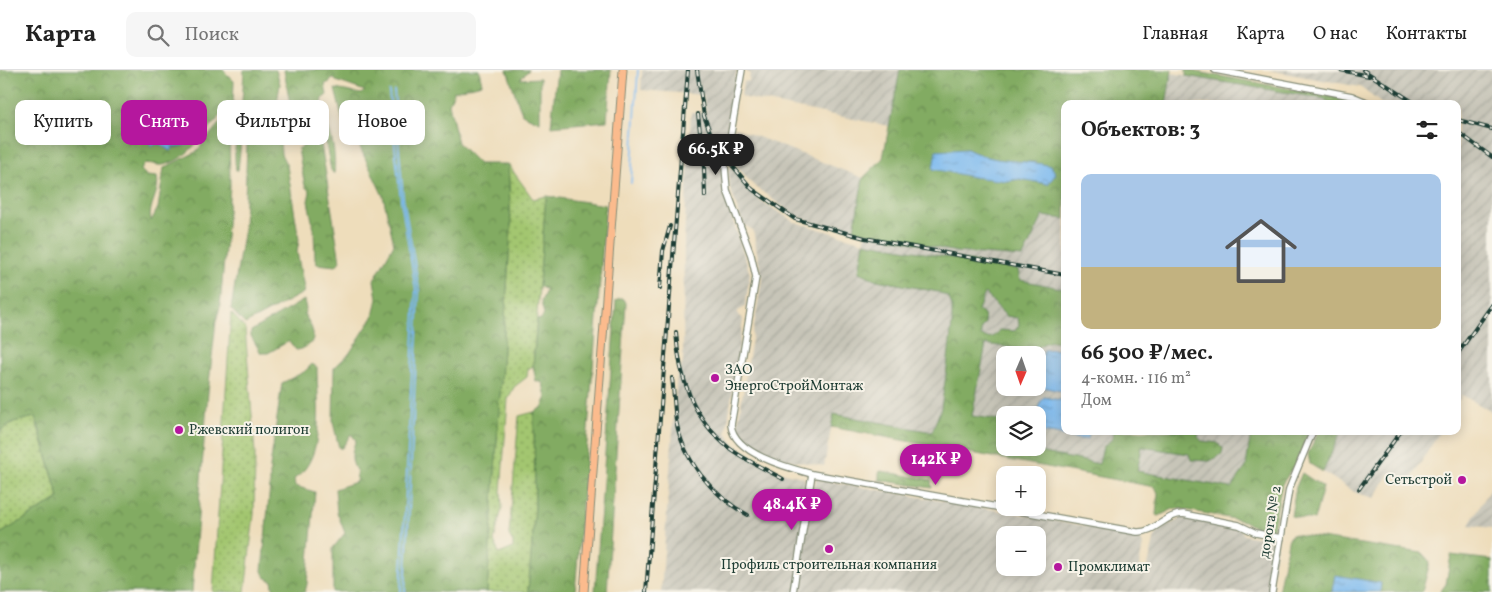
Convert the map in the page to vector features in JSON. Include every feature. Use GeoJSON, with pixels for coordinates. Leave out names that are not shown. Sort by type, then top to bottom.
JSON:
{"type":"FeatureCollection","features":[{"type":"Feature","properties":{"kind":"main road"},"geometry":{"type":"LineString","coordinates":[[584,592],[623,70]]}},
{"type":"Feature","properties":{"kind":"street"},"geometry":{"type":"LineString","coordinates":[[742,70],[725,167],[727,190],[756,277],[732,432],[742,445],[776,464],[812,474],[1138,532],[1144,532],[1171,517],[1183,514],[1239,525],[1256,533],[1281,538]]}},
{"type":"Feature","properties":{"kind":"street"},"geometry":{"type":"LineString","coordinates":[[1215,70],[1352,96],[1362,100]]}},
{"type":"Feature","properties":{"kind":"street","name":"дорога № 2"},"geometry":{"type":"LineString","coordinates":[[1272,592],[1289,489],[1311,435]]}},
{"type":"Feature","properties":{"kind":"street"},"geometry":{"type":"LineString","coordinates":[[793,592],[812,474]]}},
{"type":"Feature","properties":{"kind":"shaded area"},"geometry":{"type":"Polygon","coordinates":[[[642,70],[737,70],[722,165],[723,190],[750,274],[745,307],[738,311],[738,315],[743,319],[726,434],[736,446],[780,472],[803,477],[807,485],[815,486],[816,479],[996,510],[996,516],[1029,516],[1138,535],[1143,544],[1139,568],[1147,570],[1156,532],[1183,517],[1241,529],[1244,535],[1268,539],[1277,545],[1269,592],[661,592],[677,375],[683,363],[684,241],[691,112],[706,113],[703,95],[641,90],[642,70]]]}},
{"type":"Feature","properties":{"kind":"shaded area"},"geometry":{"type":"Polygon","coordinates":[[[745,70],[900,70],[889,126],[741,97],[743,82],[749,81],[750,74],[745,70]]]}},
{"type":"Feature","properties":{"kind":"shaded area"},"geometry":{"type":"Polygon","coordinates":[[[1109,70],[1154,70],[1326,100],[1103,100],[1109,70]]]}},
{"type":"Feature","properties":{"kind":"shaded area"},"geometry":{"type":"Polygon","coordinates":[[[1268,70],[1492,70],[1492,412],[1462,395],[1461,397],[1461,100],[1377,100],[1360,87],[1268,70]]]}},
{"type":"Feature","properties":{"kind":"shaded area"},"geometry":{"type":"Polygon","coordinates":[[[735,128],[863,178],[854,230],[818,224],[794,215],[753,185],[729,157],[733,143],[736,143],[738,136],[735,133],[735,128]]]}},
{"type":"Feature","properties":{"kind":"shaded area"},"geometry":{"type":"Polygon","coordinates":[[[731,167],[759,200],[795,222],[864,242],[879,181],[1061,214],[1061,435],[1295,435],[1278,497],[1046,454],[1046,406],[996,406],[996,444],[834,414],[824,466],[777,458],[744,441],[737,429],[762,279],[753,230],[743,224],[730,188],[728,171],[731,167]]]}},
{"type":"Feature","properties":{"kind":"shaded area"},"geometry":{"type":"Polygon","coordinates":[[[1339,435],[1438,435],[1409,482],[1389,473],[1375,498],[1356,493],[1323,472],[1339,435]]]}},
{"type":"Feature","properties":{"kind":"shaded area"},"geometry":{"type":"Polygon","coordinates":[[[1492,486],[1492,528],[1469,525],[1492,486]]]}},
{"type":"Feature","properties":{"kind":"green space"},"geometry":{"type":"Polygon","coordinates":[[[0,70],[223,70],[234,81],[233,100],[217,100],[217,119],[207,131],[207,100],[121,100],[121,145],[163,145],[167,149],[185,145],[195,145],[174,161],[163,165],[144,164],[141,170],[147,176],[157,177],[158,183],[150,215],[151,221],[158,208],[164,168],[196,152],[202,145],[207,145],[207,138],[217,126],[217,145],[229,145],[230,186],[227,225],[220,307],[216,321],[208,392],[192,592],[0,592],[0,534],[59,498],[36,417],[13,422],[0,431],[0,70]]]}},
{"type":"Feature","properties":{"kind":"green space"},"geometry":{"type":"Polygon","coordinates":[[[244,70],[276,70],[280,84],[277,100],[242,100],[244,70]]]}},
{"type":"Feature","properties":{"kind":"green space"},"geometry":{"type":"Polygon","coordinates":[[[284,70],[479,70],[482,84],[454,91],[449,104],[458,143],[479,164],[508,164],[511,227],[487,592],[333,592],[333,548],[345,533],[337,512],[335,489],[356,482],[357,472],[352,456],[356,440],[351,434],[342,448],[339,448],[333,422],[334,368],[349,354],[373,317],[377,298],[374,280],[394,244],[383,196],[359,145],[425,145],[425,100],[339,100],[339,105],[335,89],[361,94],[365,91],[336,81],[333,77],[330,82],[325,84],[327,95],[323,100],[289,100],[284,70]]]}},
{"type":"Feature","properties":{"kind":"green space"},"geometry":{"type":"Polygon","coordinates":[[[507,70],[529,70],[520,79],[540,78],[540,122],[522,114],[507,70]]]}},
{"type":"Feature","properties":{"kind":"green space"},"geometry":{"type":"Polygon","coordinates":[[[557,70],[611,70],[607,121],[551,126],[557,70]]]}},
{"type":"Feature","properties":{"kind":"green space"},"geometry":{"type":"Polygon","coordinates":[[[900,70],[1172,70],[1167,100],[1061,100],[1061,218],[1043,216],[1023,257],[957,252],[854,230],[863,178],[883,158],[900,70]],[[967,149],[956,150],[1007,181],[1020,179],[1048,184],[1036,162],[1017,162],[984,156],[967,149]]]}},
{"type":"Feature","properties":{"kind":"green space"},"geometry":{"type":"Polygon","coordinates":[[[1186,70],[1350,100],[1326,100],[1186,76],[1186,70]]]}},
{"type":"Feature","properties":{"kind":"green space"},"geometry":{"type":"Polygon","coordinates":[[[329,128],[335,163],[334,174],[331,170],[326,145],[329,145],[329,128]]]}},
{"type":"Feature","properties":{"kind":"green space"},"geometry":{"type":"Polygon","coordinates":[[[236,145],[241,145],[238,170],[236,170],[236,145]]]}},
{"type":"Feature","properties":{"kind":"green space"},"geometry":{"type":"Polygon","coordinates":[[[247,145],[280,145],[281,154],[287,166],[299,240],[297,252],[304,288],[303,293],[245,324],[231,309],[244,228],[247,145]]]}},
{"type":"Feature","properties":{"kind":"green space"},"geometry":{"type":"Polygon","coordinates":[[[321,145],[340,261],[336,266],[317,264],[315,259],[314,230],[308,201],[310,192],[305,186],[298,149],[304,146],[321,145]]]}},
{"type":"Feature","properties":{"kind":"green space"},"geometry":{"type":"Polygon","coordinates":[[[508,164],[533,199],[546,196],[533,366],[528,369],[527,377],[514,387],[508,399],[501,491],[502,508],[494,540],[499,554],[513,548],[513,542],[509,535],[519,416],[534,412],[535,508],[528,592],[487,592],[511,227],[508,164]]]}},
{"type":"Feature","properties":{"kind":"green space"},"geometry":{"type":"Polygon","coordinates":[[[546,196],[606,205],[575,592],[528,592],[535,508],[534,412],[543,407],[546,398],[543,383],[536,381],[533,366],[537,320],[541,319],[544,314],[541,302],[546,290],[539,286],[546,196]]]}},
{"type":"Feature","properties":{"kind":"green space"},"geometry":{"type":"Polygon","coordinates":[[[864,242],[1018,270],[1020,280],[1061,288],[1061,342],[1048,342],[1040,346],[986,344],[972,416],[996,420],[996,456],[1046,456],[1046,453],[1099,464],[1103,447],[1112,439],[1112,435],[1198,435],[1202,441],[1218,443],[1223,448],[1222,454],[1210,461],[1191,460],[1189,454],[1142,447],[1137,471],[1231,488],[1246,467],[1250,435],[1307,435],[1295,465],[1282,484],[1273,528],[1268,531],[1259,530],[1244,521],[1181,509],[1173,509],[1159,516],[1156,515],[1158,493],[1155,487],[831,427],[834,414],[932,432],[941,408],[952,324],[952,306],[949,298],[938,292],[877,280],[859,272],[864,242]],[[985,293],[978,310],[984,315],[985,324],[981,328],[981,336],[991,337],[999,330],[1015,331],[1019,325],[1018,318],[1006,316],[985,293]]]}},
{"type":"Feature","properties":{"kind":"green space"},"geometry":{"type":"Polygon","coordinates":[[[624,299],[626,303],[607,592],[595,592],[616,301],[624,299]]]}},
{"type":"Feature","properties":{"kind":"green space"},"geometry":{"type":"Polygon","coordinates":[[[304,300],[306,309],[304,314],[313,331],[312,341],[309,345],[296,350],[289,341],[268,353],[261,353],[251,336],[251,331],[304,300]]]}},
{"type":"Feature","properties":{"kind":"green space"},"geometry":{"type":"Polygon","coordinates":[[[231,313],[245,328],[255,453],[254,514],[245,592],[213,592],[231,313]]]}},
{"type":"Feature","properties":{"kind":"green space"},"geometry":{"type":"Polygon","coordinates":[[[312,364],[317,367],[318,428],[316,443],[312,457],[304,470],[294,479],[295,486],[315,492],[307,584],[305,592],[274,592],[272,581],[265,577],[262,571],[270,467],[282,383],[304,372],[312,364]]]}},
{"type":"Feature","properties":{"kind":"green space"},"geometry":{"type":"Polygon","coordinates":[[[35,417],[59,498],[0,534],[0,431],[13,422],[35,417]]]}},
{"type":"Feature","properties":{"kind":"green space"},"geometry":{"type":"Polygon","coordinates":[[[1317,435],[1339,435],[1323,472],[1310,464],[1308,454],[1317,435]]]}},
{"type":"Feature","properties":{"kind":"green space"},"geometry":{"type":"Polygon","coordinates":[[[879,472],[931,480],[932,488],[879,480],[879,472]]]}},
{"type":"Feature","properties":{"kind":"green space"},"geometry":{"type":"Polygon","coordinates":[[[1302,473],[1323,487],[1314,520],[1291,516],[1296,487],[1302,473]]]}},
{"type":"Feature","properties":{"kind":"green space"},"geometry":{"type":"Polygon","coordinates":[[[1294,534],[1422,553],[1430,562],[1422,592],[1380,592],[1381,583],[1335,576],[1332,592],[1278,592],[1289,537],[1294,534]]]}},
{"type":"Feature","properties":{"kind":"green space"},"geometry":{"type":"Polygon","coordinates":[[[1451,555],[1492,560],[1492,592],[1440,592],[1446,584],[1451,555]]]}},
{"type":"Feature","properties":{"kind":"water"},"geometry":{"type":"Polygon","coordinates":[[[161,145],[189,145],[173,147],[170,151],[161,145]]]}},
{"type":"Feature","properties":{"kind":"water"},"geometry":{"type":"Polygon","coordinates":[[[967,149],[989,157],[1051,166],[1056,174],[1048,184],[1020,179],[1007,181],[973,177],[933,169],[936,151],[967,149]]]}},
{"type":"Feature","properties":{"kind":"water"},"geometry":{"type":"Polygon","coordinates":[[[1046,350],[1061,351],[1061,391],[1046,388],[1046,350]]]}},
{"type":"Feature","properties":{"kind":"water"},"geometry":{"type":"Polygon","coordinates":[[[1044,397],[1061,400],[1061,435],[1089,435],[1088,439],[1076,439],[1046,433],[1046,406],[1039,405],[1044,397]]]}},
{"type":"Feature","properties":{"kind":"water"},"geometry":{"type":"Polygon","coordinates":[[[1335,575],[1381,583],[1380,592],[1332,592],[1335,575]]]}},
{"type":"Feature","properties":{"kind":"waterway"},"geometry":{"type":"LineString","coordinates":[[631,183],[638,70]]}},
{"type":"Feature","properties":{"kind":"waterway"},"geometry":{"type":"LineString","coordinates":[[394,91],[403,198],[419,290],[405,592]]}},
{"type":"Feature","properties":{"kind":"waterway"},"geometry":{"type":"LineString","coordinates":[[389,92],[401,200],[416,290],[401,592]]}},
{"type":"Feature","properties":{"kind":"railway"},"geometry":{"type":"LineString","coordinates":[[646,592],[688,70]]}},
{"type":"Feature","properties":{"kind":"railway"},"geometry":{"type":"LineString","coordinates":[[697,70],[704,116],[715,145],[752,189],[795,219],[865,238],[1061,274]]}},
{"type":"Feature","properties":{"kind":"railway"},"geometry":{"type":"LineString","coordinates":[[1340,70],[1369,76]]}},
{"type":"Feature","properties":{"kind":"railway"},"geometry":{"type":"LineString","coordinates":[[1363,70],[1410,100]]}},
{"type":"Feature","properties":{"kind":"railway"},"geometry":{"type":"LineString","coordinates":[[698,114],[705,196]]}},
{"type":"Feature","properties":{"kind":"railway"},"geometry":{"type":"LineString","coordinates":[[1461,121],[1492,129]]}},
{"type":"Feature","properties":{"kind":"railway"},"geometry":{"type":"LineString","coordinates":[[1461,134],[1492,157]]}},
{"type":"Feature","properties":{"kind":"railway"},"geometry":{"type":"LineString","coordinates":[[660,288],[663,251],[670,226]]}},
{"type":"Feature","properties":{"kind":"railway"},"geometry":{"type":"LineString","coordinates":[[1461,349],[1492,305]]}},
{"type":"Feature","properties":{"kind":"railway"},"geometry":{"type":"LineString","coordinates":[[676,332],[684,381],[697,410],[706,424],[729,448],[783,479]]}},
{"type":"Feature","properties":{"kind":"railway"},"geometry":{"type":"LineString","coordinates":[[672,378],[676,420],[685,449],[692,463],[711,487],[723,498],[748,515]]}},
{"type":"Feature","properties":{"kind":"railway"},"geometry":{"type":"LineString","coordinates":[[1359,489],[1398,435]]}},
{"type":"Feature","properties":{"kind":"place","name":"ЗАО ЭнергоСтройМонтаж"},"geometry":{"type":"Point","coordinates":[715,378]}},
{"type":"Feature","properties":{"kind":"place","name":"Ржевский полигон"},"geometry":{"type":"Point","coordinates":[179,430]}},
{"type":"Feature","properties":{"kind":"place","name":"Сетьстрой"},"geometry":{"type":"Point","coordinates":[1462,480]}},
{"type":"Feature","properties":{"kind":"place","name":"Профиль строительная компания"},"geometry":{"type":"Point","coordinates":[829,549]}},
{"type":"Feature","properties":{"kind":"place","name":"Промклимат"},"geometry":{"type":"Point","coordinates":[1058,567]}}]}
